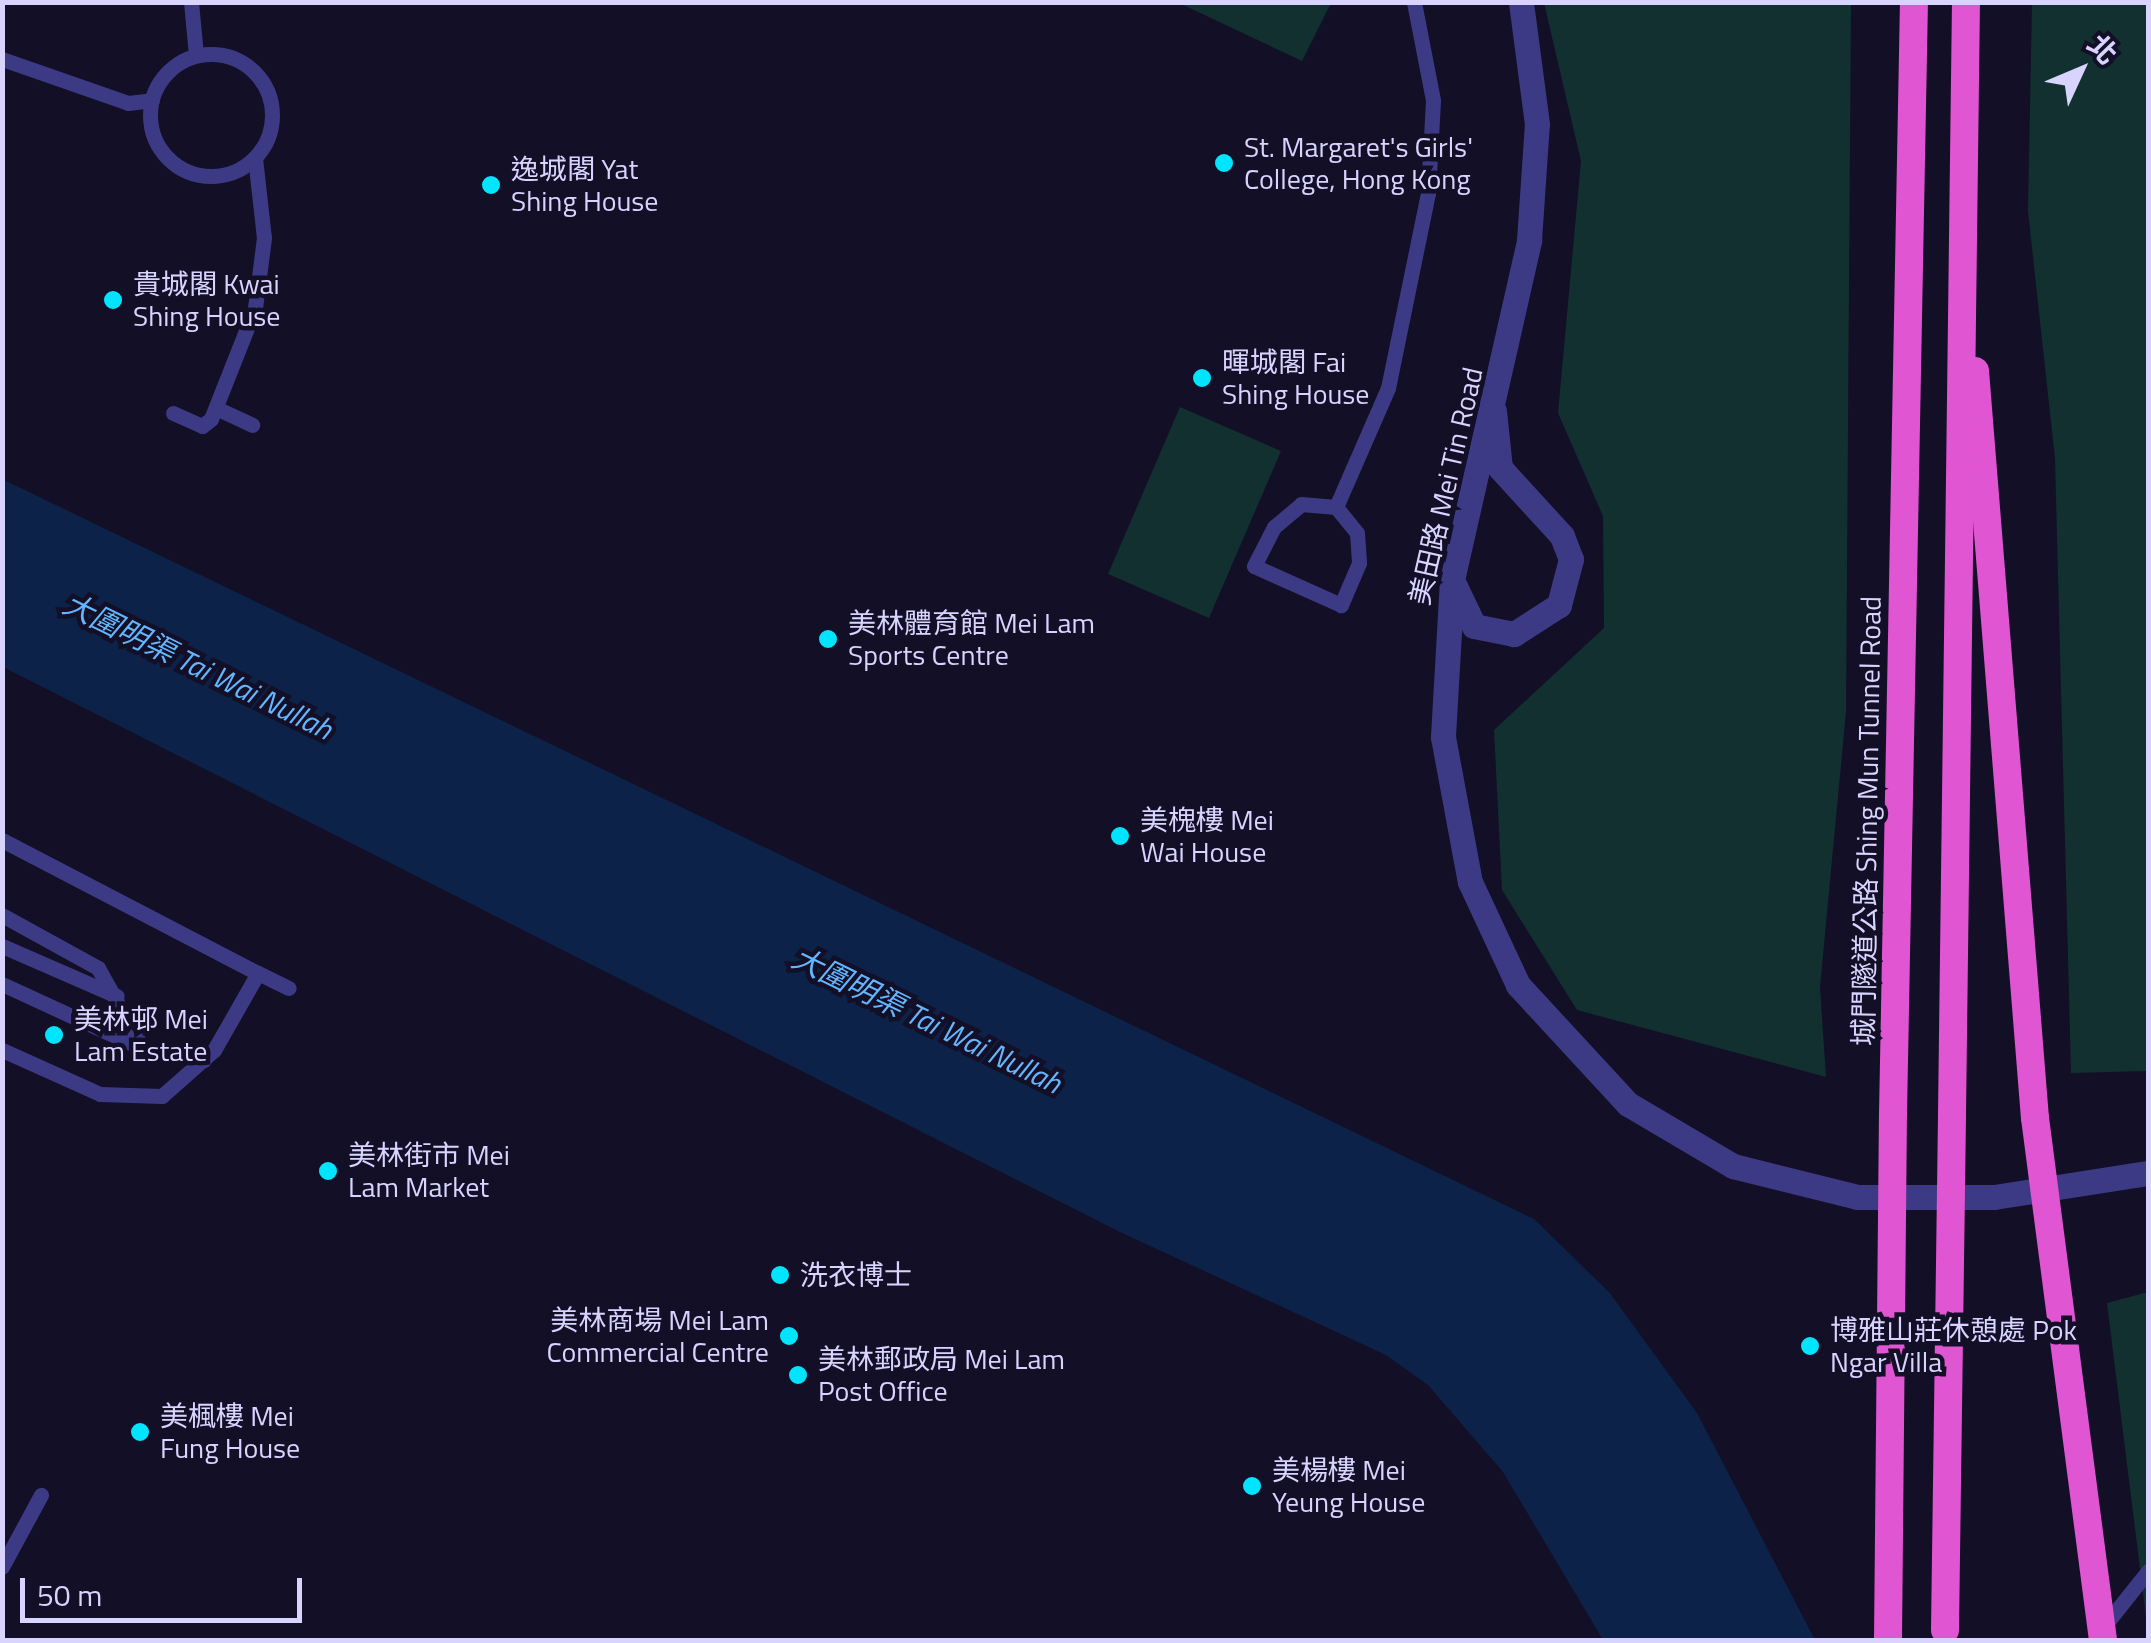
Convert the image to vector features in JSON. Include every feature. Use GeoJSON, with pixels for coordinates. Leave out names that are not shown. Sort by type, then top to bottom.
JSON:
{"type":"FeatureCollection","features":[{"type":"Feature","properties":{"kind":"highway","name":"城門隧道公路 Shing Mun Tunnel Road"},"geometry":{"type":"LineString","coordinates":[[1888,1640],[1893,1114],[1914,2]]}},
{"type":"Feature","properties":{"kind":"highway"},"geometry":{"type":"LineString","coordinates":[[1945,1640],[1966,2]]}},
{"type":"Feature","properties":{"kind":"highway"},"geometry":{"type":"LineString","coordinates":[[1961,235],[2035,1118],[2103,1640]]}},
{"type":"Feature","properties":{"kind":"street","name":"美田路 Mei Tin Road"},"geometry":{"type":"LineString","coordinates":[[1521,2],[1536,166],[1494,411],[1452,580],[1443,737],[1470,882],[1518,984],[1628,1104],[1733,1166],[1857,1198],[1994,1197],[2148,1172]]}},
{"type":"Feature","properties":{"kind":"street"},"geometry":{"type":"LineString","coordinates":[[1452,580],[1468,621],[1500,634],[1542,622],[1570,584],[1562,536],[1500,468],[1494,411]]}},
{"type":"Feature","properties":{"kind":"lane"},"geometry":{"type":"LineString","coordinates":[[191,2],[196,55]]}},
{"type":"Feature","properties":{"kind":"lane"},"geometry":{"type":"LineString","coordinates":[[1336,507],[1388,388],[1425,209],[1433,100],[1414,2]]}},
{"type":"Feature","properties":{"kind":"lane"},"geometry":{"type":"LineString","coordinates":[[173,412],[202,426],[216,408],[263,273],[255,158],[273,115],[262,80],[232,57],[196,55],[168,71],[152,100],[158,144],[192,173],[236,171],[255,158]]}},
{"type":"Feature","properties":{"kind":"lane"},"geometry":{"type":"LineString","coordinates":[[2,58],[128,103],[152,100]]}},
{"type":"Feature","properties":{"kind":"lane"},"geometry":{"type":"LineString","coordinates":[[216,408],[252,425]]}},
{"type":"Feature","properties":{"kind":"lane"},"geometry":{"type":"LineString","coordinates":[[1301,504],[1336,507],[1357,533],[1359,563],[1341,605],[1254,566],[1274,527],[1301,504]]}},
{"type":"Feature","properties":{"kind":"lane"},"geometry":{"type":"LineString","coordinates":[[2,840],[289,988]]}},
{"type":"Feature","properties":{"kind":"lane"},"geometry":{"type":"LineString","coordinates":[[2,915],[72,947],[117,996],[142,1049]]}},
{"type":"Feature","properties":{"kind":"lane"},"geometry":{"type":"LineString","coordinates":[[2,946],[117,996]]}},
{"type":"Feature","properties":{"kind":"lane"},"geometry":{"type":"LineString","coordinates":[[2,1050],[126,1101],[162,1096],[204,1060],[258,973]]}},
{"type":"Feature","properties":{"kind":"lane"},"geometry":{"type":"LineString","coordinates":[[2,984],[142,1049],[204,1060]]}},
{"type":"Feature","properties":{"kind":"lane"},"geometry":{"type":"LineString","coordinates":[[2,1567],[41,1495]]}},
{"type":"Feature","properties":{"kind":"lane"},"geometry":{"type":"LineString","coordinates":[[2092,1640],[2148,1571]]}},
{"type":"Feature","properties":{"kind":"green space"},"geometry":{"type":"Polygon","coordinates":[[[1179,3],[1331,3],[1302,61],[1179,3]]]}},
{"type":"Feature","properties":{"kind":"green space"},"geometry":{"type":"Polygon","coordinates":[[[1544,3],[1851,3],[1846,712],[1820,987],[1826,1077],[1577,1010],[1502,890],[1494,730],[1604,628],[1603,516],[1558,413],[1581,161],[1544,3]]]}},
{"type":"Feature","properties":{"kind":"green space"},"geometry":{"type":"Polygon","coordinates":[[[2032,3],[2148,3],[2148,1071],[2071,1073],[2055,459],[2028,211],[2032,3]]]}},
{"type":"Feature","properties":{"kind":"green space"},"geometry":{"type":"Polygon","coordinates":[[[1180,407],[1281,451],[1209,618],[1108,574],[1180,407]]]}},
{"type":"Feature","properties":{"kind":"green space"},"geometry":{"type":"Polygon","coordinates":[[[2148,1292],[2148,1633],[2107,1303],[2148,1292]]]}},
{"type":"Feature","properties":{"kind":"water","name":"大圍明渠 Tai Wai Nullah"},"geometry":{"type":"Polygon","coordinates":[[[2,479],[1534,1219],[1609,1292],[1697,1413],[1815,1640],[1603,1640],[1503,1472],[1428,1385],[1386,1355],[1120,1232],[3,667],[2,479]]]}},
{"type":"Feature","properties":{"kind":"place","name":"St. Margaret's Girls' College, Hong Kong"},"geometry":{"type":"Point","coordinates":[1224,163]}},
{"type":"Feature","properties":{"kind":"place","name":"逸城閣 Yat Shing House"},"geometry":{"type":"Point","coordinates":[491,185]}},
{"type":"Feature","properties":{"kind":"place","name":"貴城閣 Kwai Shing House"},"geometry":{"type":"Point","coordinates":[113,300]}},
{"type":"Feature","properties":{"kind":"place","name":"暉城閣 Fai Shing House"},"geometry":{"type":"Point","coordinates":[1202,378]}},
{"type":"Feature","properties":{"kind":"place","name":"美林體育館 Mei Lam Sports Centre"},"geometry":{"type":"Point","coordinates":[828,639]}},
{"type":"Feature","properties":{"kind":"place","name":"美槐樓 Mei Wai House"},"geometry":{"type":"Point","coordinates":[1120,836]}},
{"type":"Feature","properties":{"kind":"place","name":"美林邨 Mei Lam Estate"},"geometry":{"type":"Point","coordinates":[54,1035]}},
{"type":"Feature","properties":{"kind":"place","name":"美林街市 Mei Lam Market"},"geometry":{"type":"Point","coordinates":[328,1171]}},
{"type":"Feature","properties":{"kind":"place","name":"洗衣博士"},"geometry":{"type":"Point","coordinates":[780,1275]}},
{"type":"Feature","properties":{"kind":"place","name":"美林商場 Mei Lam Commercial Centre"},"geometry":{"type":"Point","coordinates":[789,1336]}},
{"type":"Feature","properties":{"kind":"place","name":"博雅山莊休憩處 Pok Ngar Villa"},"geometry":{"type":"Point","coordinates":[1810,1346]}},
{"type":"Feature","properties":{"kind":"place","name":"美林郵政局 Mei Lam Post Office"},"geometry":{"type":"Point","coordinates":[798,1375]}},
{"type":"Feature","properties":{"kind":"place","name":"美楓樓 Mei Fung House"},"geometry":{"type":"Point","coordinates":[140,1432]}},
{"type":"Feature","properties":{"kind":"place","name":"美楊樓 Mei Yeung House"},"geometry":{"type":"Point","coordinates":[1252,1486]}}]}
